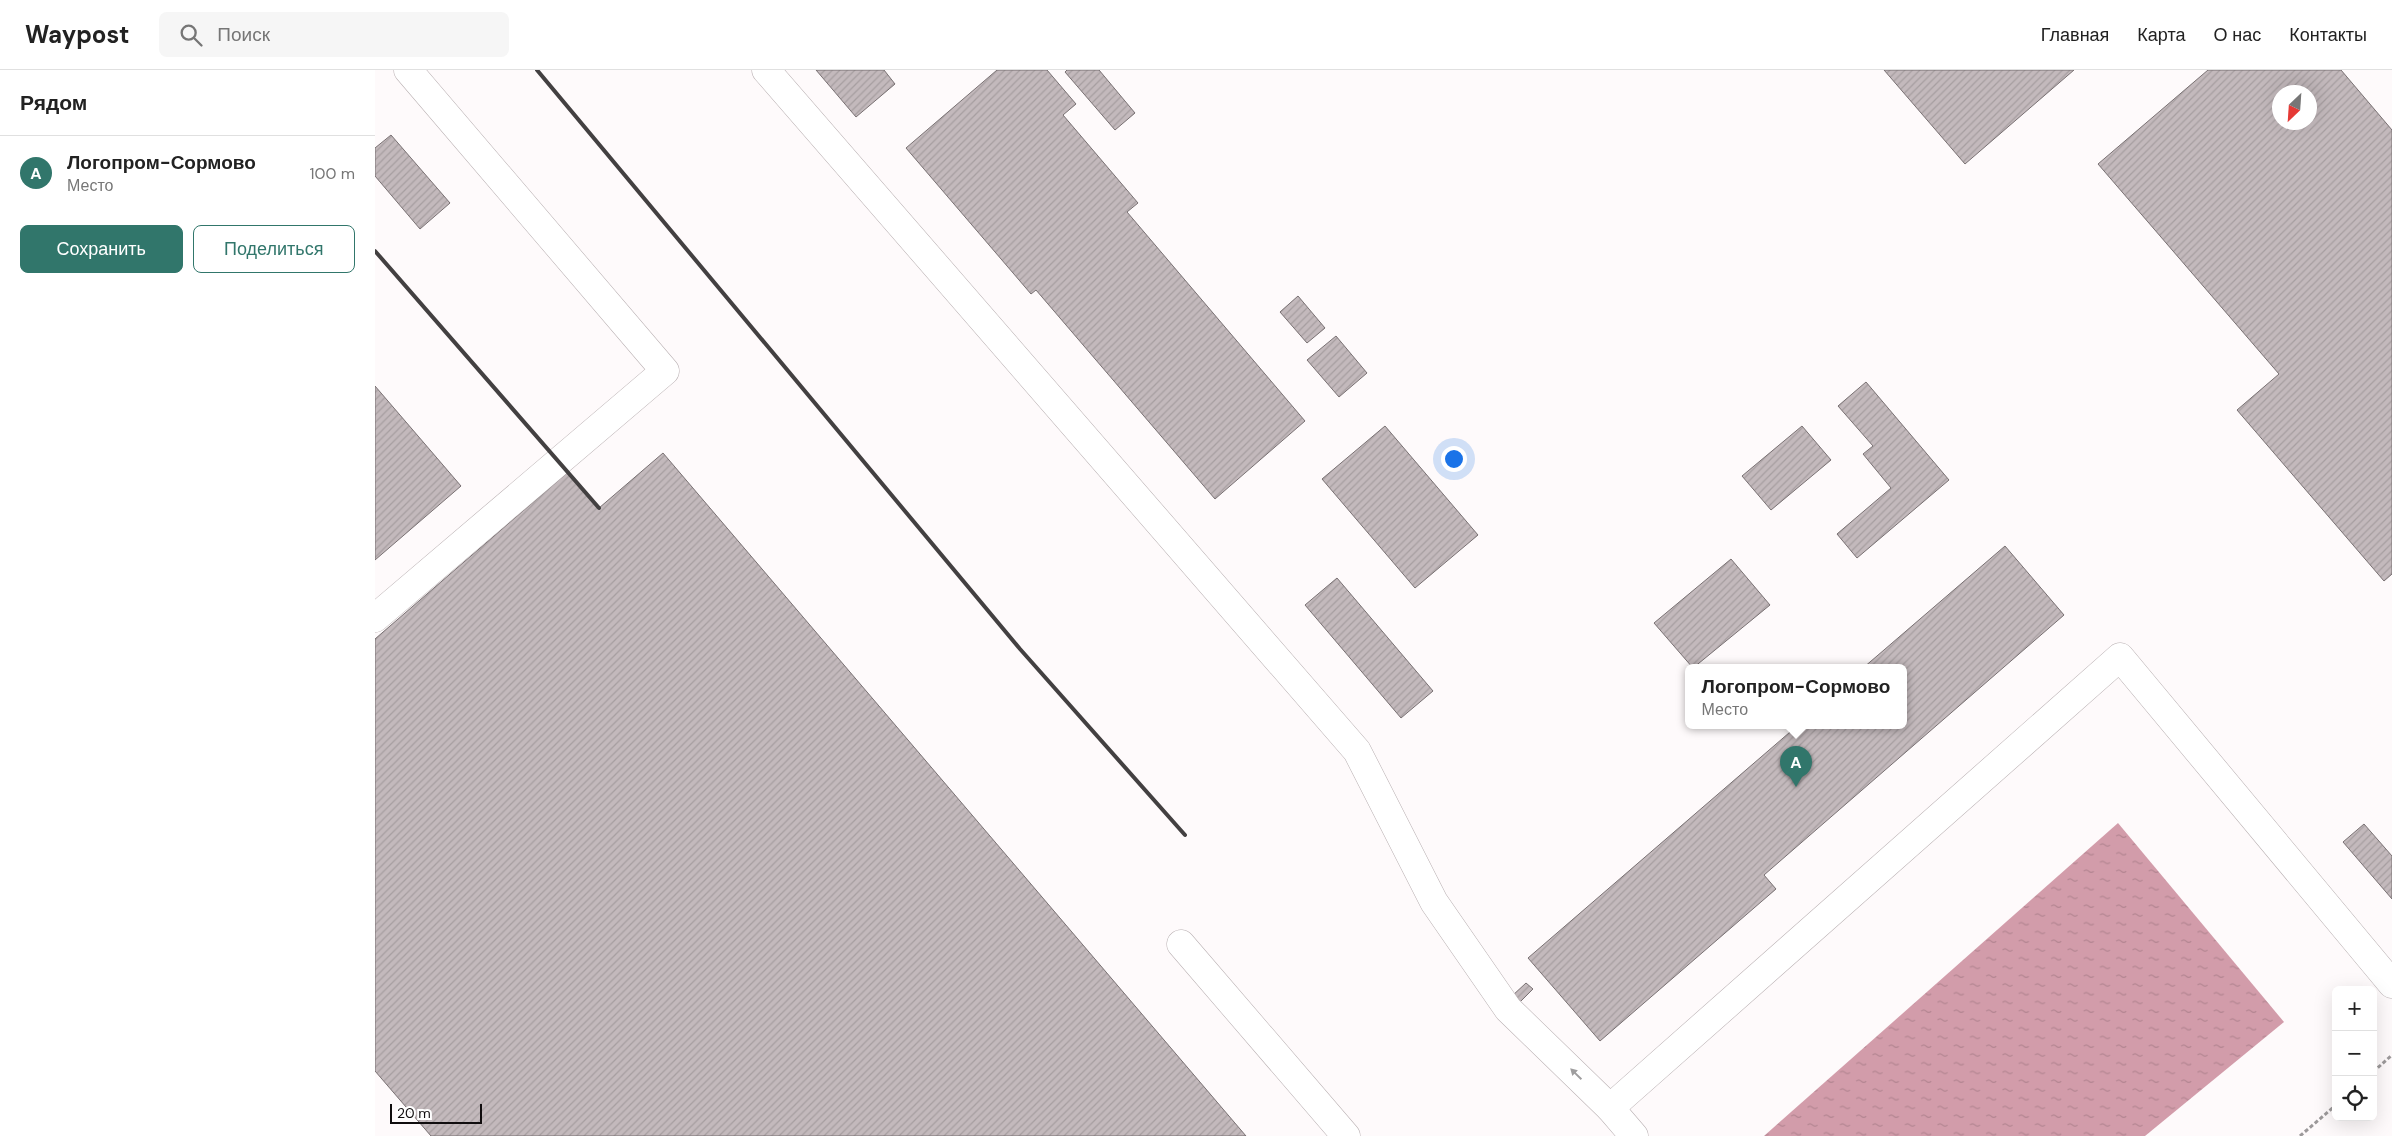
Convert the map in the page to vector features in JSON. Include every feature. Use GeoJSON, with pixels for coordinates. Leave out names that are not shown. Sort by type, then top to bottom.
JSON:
{"type":"FeatureCollection","features":[{"type":"Feature","properties":{"kind":"lane"},"geometry":{"type":"LineString","coordinates":[[375,618],[665,371],[408,70]]}},
{"type":"Feature","properties":{"kind":"lane"},"geometry":{"type":"LineString","coordinates":[[766,70],[1357,751],[1433,902],[1508,1009],[1610,1108],[1634,1136]]}},
{"type":"Feature","properties":{"kind":"lane"},"geometry":{"type":"LineString","coordinates":[[1610,1108],[2120,657],[2392,984]]}},
{"type":"Feature","properties":{"kind":"lane"},"geometry":{"type":"LineString","coordinates":[[1181,944],[1347,1136]]}},
{"type":"Feature","properties":{"kind":"path"},"geometry":{"type":"LineString","coordinates":[[2377,1068],[2392,1055]]}},
{"type":"Feature","properties":{"kind":"path"},"geometry":{"type":"LineString","coordinates":[[2300,1136],[2332,1108]]}},
{"type":"Feature","properties":{"kind":"water"},"geometry":{"type":"Polygon","coordinates":[[[2118,823],[2284,1022],[2145,1136],[1764,1136],[2118,823]]]}},
{"type":"Feature","properties":{"kind":"building"},"geometry":{"type":"Polygon","coordinates":[[[816,70],[884,70],[895,84],[856,117],[816,70]]]}},
{"type":"Feature","properties":{"kind":"building"},"geometry":{"type":"Polygon","coordinates":[[[997,70],[1047,70],[1076,104],[1063,115],[1138,203],[1127,212],[1305,421],[1215,499],[1036,290],[1031,294],[906,148],[997,70]]]}},
{"type":"Feature","properties":{"kind":"building"},"geometry":{"type":"Polygon","coordinates":[[[1067,70],[1099,70],[1135,113],[1115,130],[1065,72],[1067,70]]]}},
{"type":"Feature","properties":{"kind":"building"},"geometry":{"type":"Polygon","coordinates":[[[1884,70],[2074,70],[1965,164],[1884,70]]]}},
{"type":"Feature","properties":{"kind":"building"},"geometry":{"type":"Polygon","coordinates":[[[2208,70],[2341,70],[2392,130],[2392,574],[2384,581],[2237,410],[2279,374],[2098,164],[2208,70]]]}},
{"type":"Feature","properties":{"kind":"building"},"geometry":{"type":"Polygon","coordinates":[[[391,135],[450,203],[420,229],[375,176],[375,148],[391,135]]]}},
{"type":"Feature","properties":{"kind":"building"},"geometry":{"type":"Polygon","coordinates":[[[1298,296],[1325,328],[1307,343],[1280,312],[1298,296]]]}},
{"type":"Feature","properties":{"kind":"building"},"geometry":{"type":"Polygon","coordinates":[[[1336,336],[1367,373],[1339,397],[1307,360],[1336,336]]]}},
{"type":"Feature","properties":{"kind":"building"},"geometry":{"type":"Polygon","coordinates":[[[1866,382],[1949,480],[1857,558],[1837,534],[1891,488],[1863,454],[1873,446],[1838,406],[1866,382]]]}},
{"type":"Feature","properties":{"kind":"building"},"geometry":{"type":"Polygon","coordinates":[[[375,386],[461,486],[375,560],[375,386]]]}},
{"type":"Feature","properties":{"kind":"building"},"geometry":{"type":"Polygon","coordinates":[[[1385,426],[1478,535],[1415,588],[1322,479],[1385,426]]]}},
{"type":"Feature","properties":{"kind":"building"},"geometry":{"type":"Polygon","coordinates":[[[1802,426],[1831,460],[1771,510],[1742,476],[1802,426]]]}},
{"type":"Feature","properties":{"kind":"building"},"geometry":{"type":"Polygon","coordinates":[[[663,453],[1246,1136],[431,1136],[375,1071],[375,639],[568,472],[599,508],[663,453]]]}},
{"type":"Feature","properties":{"kind":"building"},"geometry":{"type":"Polygon","coordinates":[[[2005,546],[2064,615],[1764,875],[1776,889],[1600,1041],[1528,958],[1794,729],[1907,729],[1907,664],[1868,664],[2005,546]]]}},
{"type":"Feature","properties":{"kind":"building"},"geometry":{"type":"Polygon","coordinates":[[[1731,559],[1770,605],[1698,664],[1690,664],[1654,623],[1731,559]]]}},
{"type":"Feature","properties":{"kind":"building"},"geometry":{"type":"Polygon","coordinates":[[[1337,578],[1433,691],[1401,718],[1305,605],[1337,578]]]}},
{"type":"Feature","properties":{"kind":"building"},"geometry":{"type":"Polygon","coordinates":[[[2364,824],[2392,856],[2392,899],[2343,842],[2364,824]]]}},
{"type":"Feature","properties":{"kind":"building"},"geometry":{"type":"Polygon","coordinates":[[[1526,983],[1533,989],[1519,1003],[1512,996],[1526,983]]]}},
{"type":"Feature","properties":{"kind":"railway"},"geometry":{"type":"LineString","coordinates":[[537,70],[1020,649],[1185,835]]}},
{"type":"Feature","properties":{"kind":"railway"},"geometry":{"type":"LineString","coordinates":[[375,251],[599,508]]}},
{"type":"Feature","properties":{"kind":"place","name":"Логопром-Сормово"},"geometry":{"type":"Point","coordinates":[1796,787]}}]}
